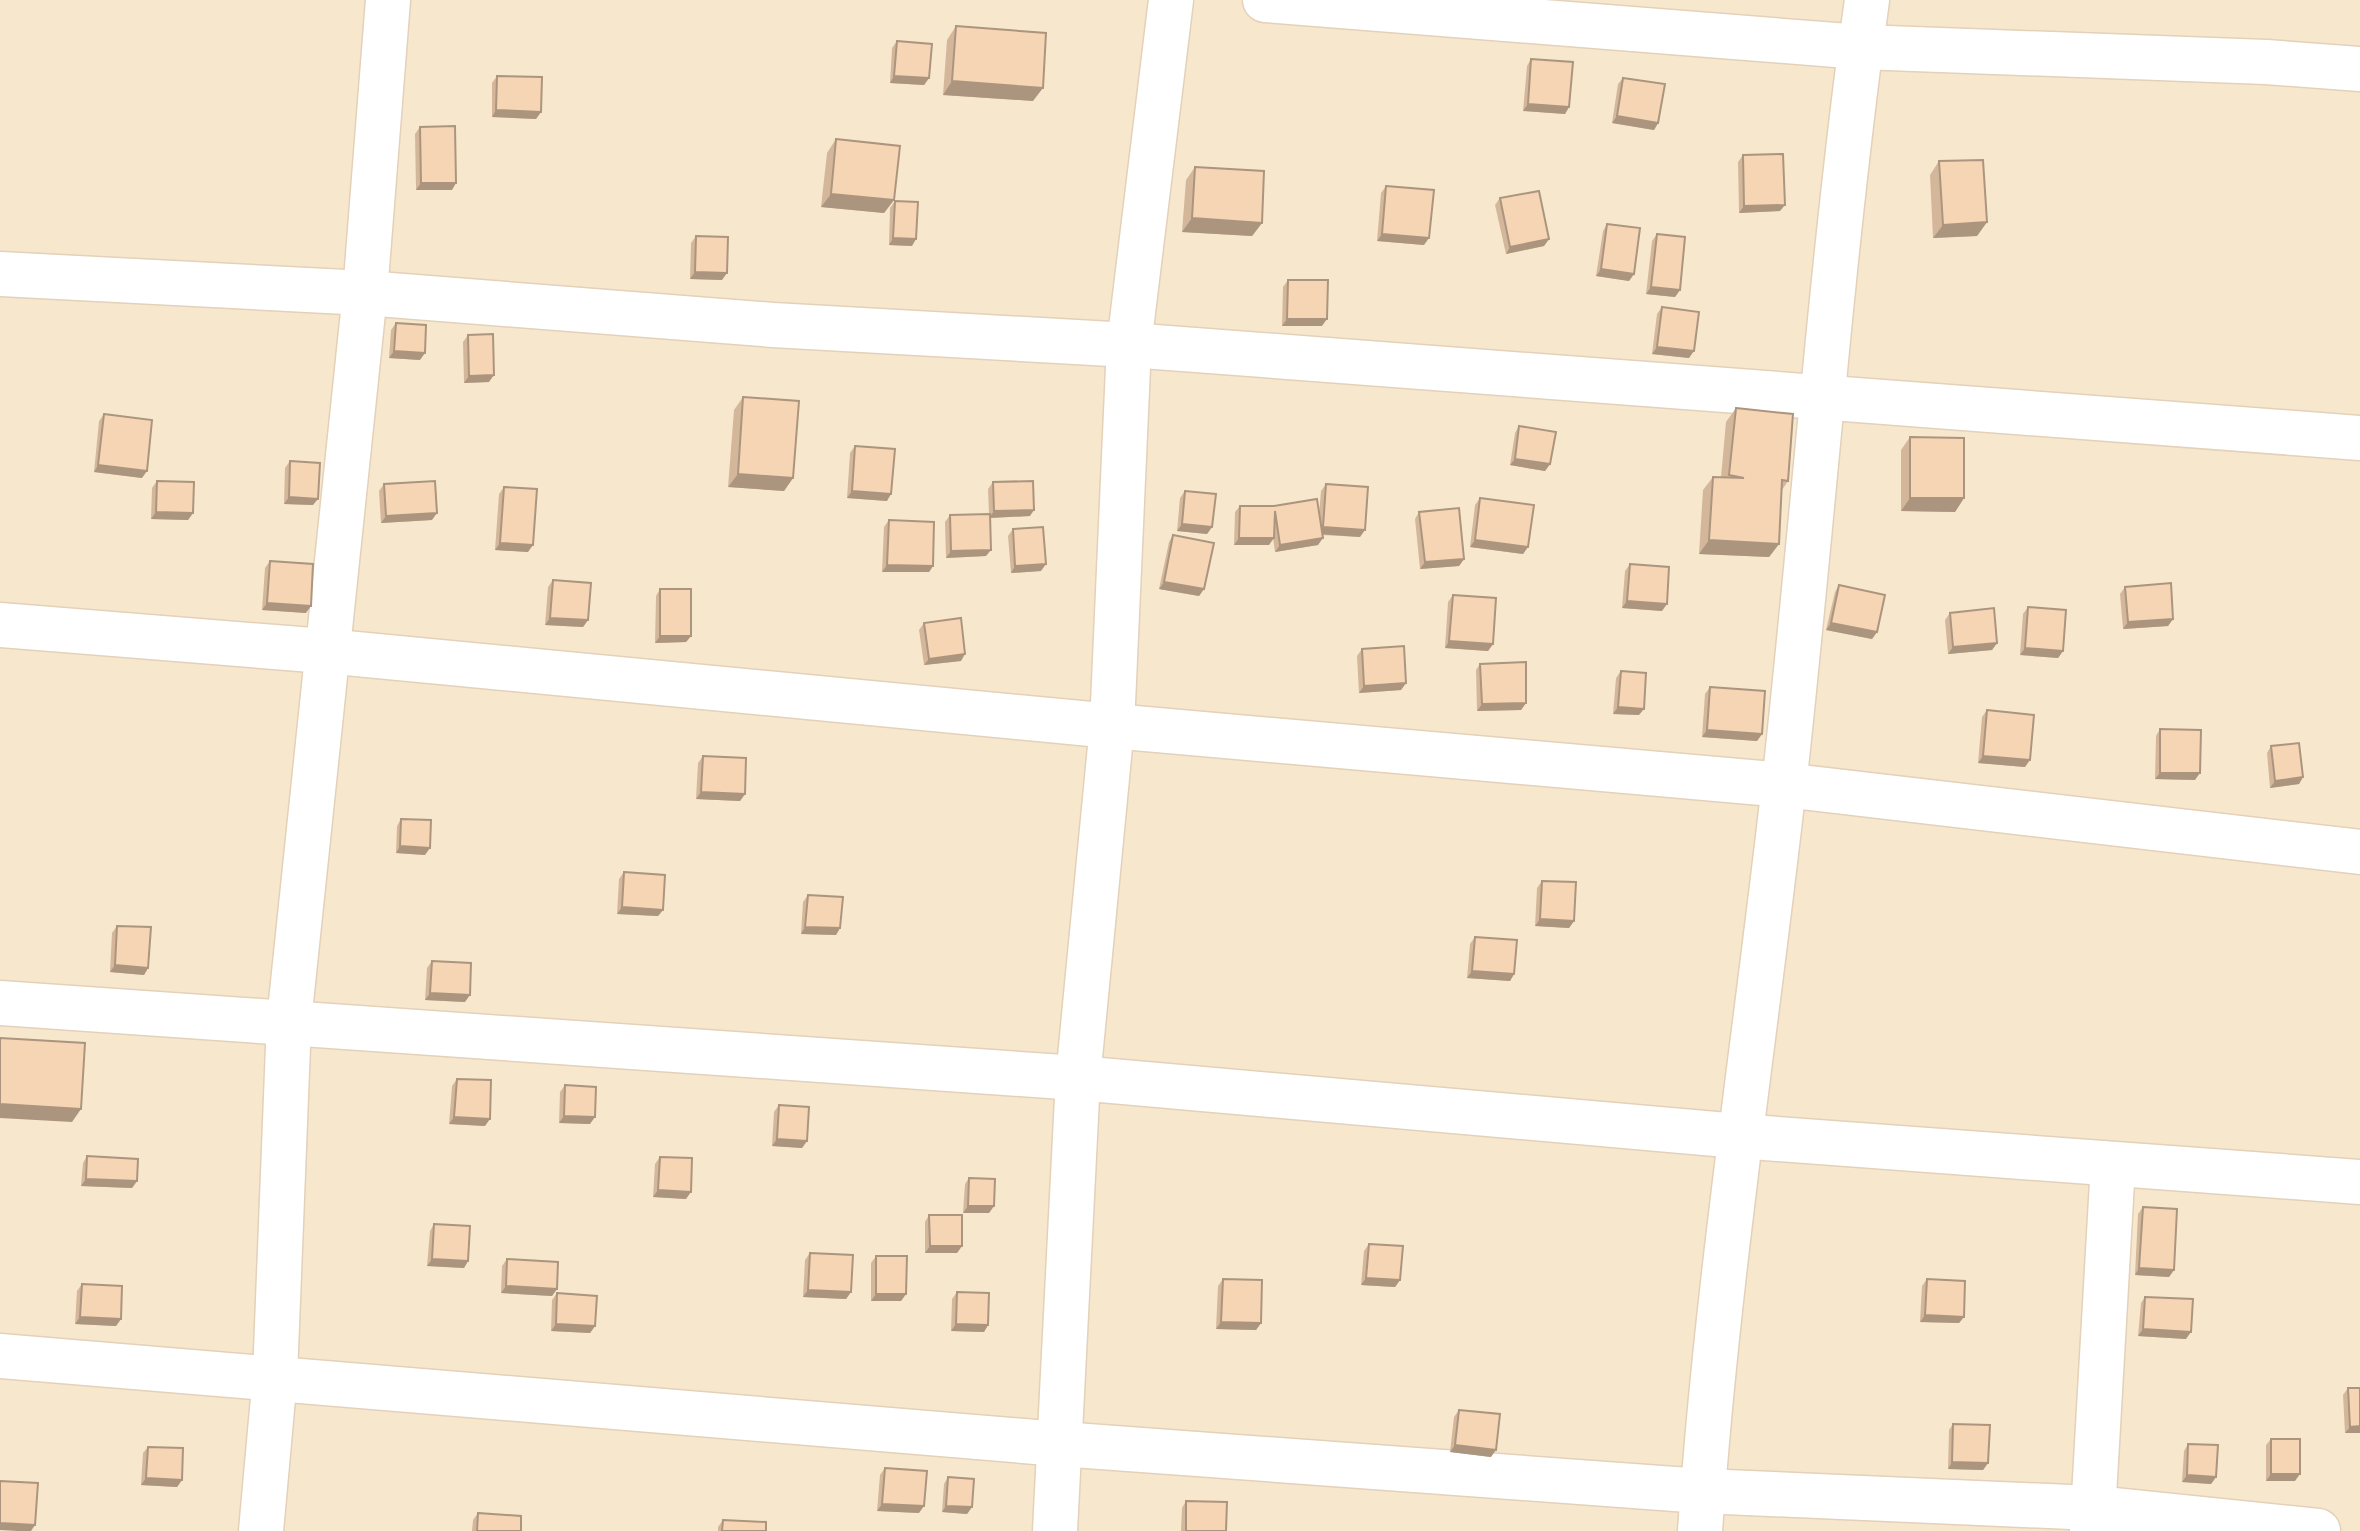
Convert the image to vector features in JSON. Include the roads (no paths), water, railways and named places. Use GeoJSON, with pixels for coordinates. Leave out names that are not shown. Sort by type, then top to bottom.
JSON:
{"type":"FeatureCollection","features":[{"type":"Feature","properties":{"kind":"street"},"geometry":{"type":"LineString","coordinates":[[261,1531],[275,1376],[289,1021],[325,651],[365,293],[388,0]]}},
{"type":"Feature","properties":{"kind":"street"},"geometry":{"type":"LineString","coordinates":[[1055,1531],[1078,1078],[1112,726],[1129,345],[1171,0]]}},
{"type":"Feature","properties":{"kind":"street"},"geometry":{"type":"LineString","coordinates":[[1265,0],[1861,47],[2266,62],[2360,69]]}},
{"type":"Feature","properties":{"kind":"street"},"geometry":{"type":"LineString","coordinates":[[1701,1511],[1738,1136],[1784,785],[1819,398],[1867,0]]}},
{"type":"Feature","properties":{"kind":"street"},"geometry":{"type":"LineString","coordinates":[[0,274],[365,293],[773,325],[1129,345],[1819,398],[2138,418],[2360,438]]}},
{"type":"Feature","properties":{"kind":"street"},"geometry":{"type":"LineString","coordinates":[[0,625],[325,651],[1112,726],[1784,785],[2360,852]]}},
{"type":"Feature","properties":{"kind":"street"},"geometry":{"type":"LineString","coordinates":[[0,1003],[1078,1078],[1738,1136],[2360,1182]]}},
{"type":"Feature","properties":{"kind":"street"},"geometry":{"type":"LineString","coordinates":[[2093,1520],[2113,1164]]}},
{"type":"Feature","properties":{"kind":"street"},"geometry":{"type":"LineString","coordinates":[[0,1356],[275,1376],[1060,1444],[1701,1511],[2093,1520],[2318,1531]]}}]}
